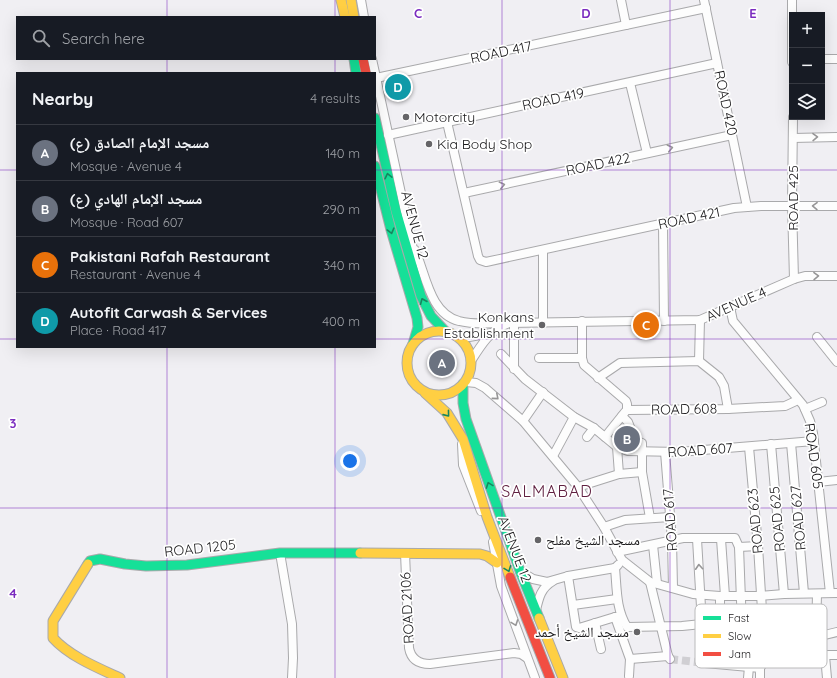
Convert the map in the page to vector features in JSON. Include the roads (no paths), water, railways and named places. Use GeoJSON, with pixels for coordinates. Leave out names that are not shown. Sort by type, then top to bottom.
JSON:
{"type":"FeatureCollection","features":[{"type":"Feature","properties":{"kind":"street"},"geometry":{"type":"LineString","coordinates":[[341,0],[345,16]]}},
{"type":"Feature","properties":{"kind":"street"},"geometry":{"type":"LineString","coordinates":[[351,0],[354,16]]}},
{"type":"Feature","properties":{"kind":"street"},"geometry":{"type":"LineString","coordinates":[[361,0],[364,16]]}},
{"type":"Feature","properties":{"kind":"street"},"geometry":{"type":"LineString","coordinates":[[621,0],[626,26]]}},
{"type":"Feature","properties":{"kind":"street"},"geometry":{"type":"LineString","coordinates":[[792,0],[792,48]]}},
{"type":"Feature","properties":{"kind":"street","name":"ROAD 417"},"geometry":{"type":"LineString","coordinates":[[376,78],[626,26],[705,4]]}},
{"type":"Feature","properties":{"kind":"street","name":"ROAD 420"},"geometry":{"type":"LineString","coordinates":[[705,4],[747,207]]}},
{"type":"Feature","properties":{"kind":"street"},"geometry":{"type":"LineString","coordinates":[[825,59],[837,59]]}},
{"type":"Feature","properties":{"kind":"street"},"geometry":{"type":"LineString","coordinates":[[354,60],[356,72]]}},
{"type":"Feature","properties":{"kind":"street"},"geometry":{"type":"LineString","coordinates":[[363,60],[366,72]]}},
{"type":"Feature","properties":{"kind":"street"},"geometry":{"type":"LineString","coordinates":[[372,60],[375,72]]}},
{"type":"Feature","properties":{"kind":"street","name":"ROAD 419"},"geometry":{"type":"LineString","coordinates":[[388,135],[717,63]]}},
{"type":"Feature","properties":{"kind":"street"},"geometry":{"type":"LineString","coordinates":[[376,78],[412,244],[434,302],[441,311],[449,317],[459,321],[470,323],[511,323],[514,369]]}},
{"type":"Feature","properties":{"kind":"street"},"geometry":{"type":"LineString","coordinates":[[630,83],[647,153]]}},
{"type":"Feature","properties":{"kind":"street","name":"ROAD 425"},"geometry":{"type":"LineString","coordinates":[[793,120],[792,205],[794,279]]}},
{"type":"Feature","properties":{"kind":"street","name":"AVENUE 12"},"geometry":{"type":"LineString","coordinates":[[376,122],[396,211],[413,272],[425,306],[446,332]]}},
{"type":"Feature","properties":{"kind":"street"},"geometry":{"type":"LineString","coordinates":[[448,122],[464,193]]}},
{"type":"Feature","properties":{"kind":"street","name":"ROAD 422"},"geometry":{"type":"LineString","coordinates":[[464,193],[732,135]]}},
{"type":"Feature","properties":{"kind":"street"},"geometry":{"type":"LineString","coordinates":[[793,138],[837,137]]}},
{"type":"Feature","properties":{"kind":"street","name":"AVENUE 12"},"geometry":{"type":"LineString","coordinates":[[376,170],[393,237],[417,318],[418,327],[413,344]]}},
{"type":"Feature","properties":{"kind":"street","name":"ROAD 421"},"geometry":{"type":"LineString","coordinates":[[464,193],[478,256],[480,260],[486,262],[662,223],[747,207],[792,205],[837,206]]}},
{"type":"Feature","properties":{"kind":"street"},"geometry":{"type":"LineString","coordinates":[[662,223],[664,321]]}},
{"type":"Feature","properties":{"kind":"street"},"geometry":{"type":"LineString","coordinates":[[412,244],[413,272]]}},
{"type":"Feature","properties":{"kind":"street"},"geometry":{"type":"LineString","coordinates":[[543,250],[543,321]]}},
{"type":"Feature","properties":{"kind":"street","name":"AVENUE 4"},"geometry":{"type":"LineString","coordinates":[[471,361],[480,346],[492,333],[499,327],[511,323],[543,321],[700,320],[794,279],[805,276],[837,276]]}},
{"type":"Feature","properties":{"kind":"street","name":"ROAD 605"},"geometry":{"type":"LineString","coordinates":[[730,307],[733,321],[792,392],[805,409],[810,421],[814,441],[833,593]]}},
{"type":"Feature","properties":{"kind":"street","name":"ROAD 605"},"geometry":{"type":"LineString","coordinates":[[716,314],[733,321]]}},
{"type":"Feature","properties":{"kind":"street"},"geometry":{"type":"LineString","coordinates":[[699,361],[700,320]]}},
{"type":"Feature","properties":{"kind":"street"},"geometry":{"type":"LineString","coordinates":[[582,321],[582,358],[584,365],[626,401],[627,404],[624,413],[605,437]]}},
{"type":"Feature","properties":{"kind":"street"},"geometry":{"type":"LineString","coordinates":[[436,331],[446,332],[457,337],[466,348],[471,361],[469,374],[465,383],[456,391],[446,395],[436,396],[426,393],[415,385],[407,368],[407,359],[413,344],[420,338],[428,333],[436,331]]}},
{"type":"Feature","properties":{"kind":"street","name":"AVENUE 4"},"geometry":{"type":"LineString","coordinates":[[457,337],[492,333]]}},
{"type":"Feature","properties":{"kind":"street"},"geometry":{"type":"LineString","coordinates":[[817,337],[833,352],[837,362]]}},
{"type":"Feature","properties":{"kind":"street","name":"ROAD 607"},"geometry":{"type":"LineString","coordinates":[[501,354],[514,369],[574,417],[594,428],[617,447],[628,451],[665,452],[814,441]]}},
{"type":"Feature","properties":{"kind":"street"},"geometry":{"type":"LineString","coordinates":[[539,358],[582,358]]}},
{"type":"Feature","properties":{"kind":"street"},"geometry":{"type":"LineString","coordinates":[[598,378],[620,363],[699,361],[719,377],[724,386],[728,409]]}},
{"type":"Feature","properties":{"kind":"street"},"geometry":{"type":"LineString","coordinates":[[465,383],[476,383],[485,388],[523,421],[578,487],[604,527],[622,560],[654,582],[693,594],[722,596],[833,593]]}},
{"type":"Feature","properties":{"kind":"street","name":"AVENUE 12"},"geometry":{"type":"LineString","coordinates":[[465,383],[463,403],[466,419],[520,571],[563,678]]}},
{"type":"Feature","properties":{"kind":"street"},"geometry":{"type":"LineString","coordinates":[[523,421],[543,392]]}},
{"type":"Feature","properties":{"kind":"street"},"geometry":{"type":"LineString","coordinates":[[776,406],[787,400],[792,392]]}},
{"type":"Feature","properties":{"kind":"street","name":"AVENUE 12"},"geometry":{"type":"LineString","coordinates":[[426,393],[447,413],[463,439],[488,517],[550,678]]}},
{"type":"Feature","properties":{"kind":"street","name":"ROAD 608"},"geometry":{"type":"LineString","coordinates":[[624,413],[776,406],[789,405],[798,400]]}},
{"type":"Feature","properties":{"kind":"street"},"geometry":{"type":"LineString","coordinates":[[805,409],[822,402]]}},
{"type":"Feature","properties":{"kind":"street"},"geometry":{"type":"LineString","coordinates":[[624,413],[636,441],[642,443],[642,472],[650,518]]}},
{"type":"Feature","properties":{"kind":"street"},"geometry":{"type":"LineString","coordinates":[[553,456],[574,417]]}},
{"type":"Feature","properties":{"kind":"street"},"geometry":{"type":"LineString","coordinates":[[587,437],[594,428]]}},
{"type":"Feature","properties":{"kind":"street"},"geometry":{"type":"LineString","coordinates":[[463,439],[462,451],[464,465],[494,545],[501,586],[535,678]]}},
{"type":"Feature","properties":{"kind":"street","name":"ROAD 627"},"geometry":{"type":"LineString","coordinates":[[791,443],[804,593]]}},
{"type":"Feature","properties":{"kind":"street","name":"ROAD 625"},"geometry":{"type":"LineString","coordinates":[[771,444],[784,594]]}},
{"type":"Feature","properties":{"kind":"street","name":"ROAD 623"},"geometry":{"type":"LineString","coordinates":[[749,446],[762,604]]}},
{"type":"Feature","properties":{"kind":"street"},"geometry":{"type":"LineString","coordinates":[[617,447],[619,474]]}},
{"type":"Feature","properties":{"kind":"street","name":"ROAD 617"},"geometry":{"type":"LineString","coordinates":[[665,452],[672,540],[673,588]]}},
{"type":"Feature","properties":{"kind":"street"},"geometry":{"type":"LineString","coordinates":[[578,487],[619,474],[642,472]]}},
{"type":"Feature","properties":{"kind":"street"},"geometry":{"type":"LineString","coordinates":[[818,482],[837,480]]}},
{"type":"Feature","properties":{"kind":"street"},"geometry":{"type":"LineString","coordinates":[[604,527],[625,520],[670,517]]}},
{"type":"Feature","properties":{"kind":"street"},"geometry":{"type":"LineString","coordinates":[[617,552],[683,538],[735,538],[738,543],[741,604]]}},
{"type":"Feature","properties":{"kind":"street"},"geometry":{"type":"LineString","coordinates":[[697,539],[701,604]]}},
{"type":"Feature","properties":{"kind":"street"},"geometry":{"type":"LineString","coordinates":[[721,539],[721,604]]}},
{"type":"Feature","properties":{"kind":"street"},"geometry":{"type":"LineString","coordinates":[[738,543],[758,546]]}},
{"type":"Feature","properties":{"kind":"street"},"geometry":{"type":"LineString","coordinates":[[630,659],[669,658],[660,627],[654,582],[653,544]]}},
{"type":"Feature","properties":{"kind":"street"},"geometry":{"type":"LineString","coordinates":[[480,554],[488,551],[494,545]]}},
{"type":"Feature","properties":{"kind":"street","name":"ROAD 1205"},"geometry":{"type":"LineString","coordinates":[[120,678],[92,665],[60,646],[56,642],[52,632],[54,621],[90,561],[100,559],[125,564],[166,566],[187,565],[280,553],[303,552],[480,554],[487,556],[497,563]]}},
{"type":"Feature","properties":{"kind":"street"},"geometry":{"type":"LineString","coordinates":[[280,553],[292,624],[292,678]]}},
{"type":"Feature","properties":{"kind":"street","name":"ROAD 2106"},"geometry":{"type":"LineString","coordinates":[[405,553],[409,648],[415,660],[424,664],[430,664],[510,653],[517,653],[527,658]]}},
{"type":"Feature","properties":{"kind":"street"},"geometry":{"type":"LineString","coordinates":[[536,610],[540,593],[543,588],[554,581],[568,576],[615,568],[622,560]]}},
{"type":"Feature","properties":{"kind":"street"},"geometry":{"type":"LineString","coordinates":[[615,568],[618,617],[630,659],[629,676]]}},
{"type":"Feature","properties":{"kind":"street"},"geometry":{"type":"LineString","coordinates":[[520,571],[533,579],[540,581],[554,581]]}},
{"type":"Feature","properties":{"kind":"street"},"geometry":{"type":"LineString","coordinates":[[568,576],[576,627],[579,628],[618,617]]}},
{"type":"Feature","properties":{"kind":"street"},"geometry":{"type":"LineString","coordinates":[[817,594],[817,604]]}},
{"type":"Feature","properties":{"kind":"street"},"geometry":{"type":"LineString","coordinates":[[573,605],[617,599]]}},
{"type":"Feature","properties":{"kind":"street"},"geometry":{"type":"LineString","coordinates":[[618,617],[629,628],[695,624]]}},
{"type":"Feature","properties":{"kind":"street"},"geometry":{"type":"LineString","coordinates":[[595,623],[601,649]]}},
{"type":"Feature","properties":{"kind":"street"},"geometry":{"type":"LineString","coordinates":[[827,634],[837,632]]}},
{"type":"Feature","properties":{"kind":"street"},"geometry":{"type":"LineString","coordinates":[[510,653],[518,646],[521,639]]}},
{"type":"Feature","properties":{"kind":"street"},"geometry":{"type":"LineString","coordinates":[[827,656],[837,655]]}},
{"type":"Feature","properties":{"kind":"street"},"geometry":{"type":"LineString","coordinates":[[748,678],[749,668]]}},
{"type":"Feature","properties":{"kind":"street"},"geometry":{"type":"LineString","coordinates":[[760,668],[760,678]]}},
{"type":"Feature","properties":{"kind":"street"},"geometry":{"type":"LineString","coordinates":[[826,668],[827,678]]}},
{"type":"Feature","properties":{"kind":"tunnel"},"geometry":{"type":"LineString","coordinates":[[670,659],[695,662]]}},
{"type":"Feature","properties":{"kind":"place","name":"Autofit Carwash & Services"},"geometry":{"type":"Point","coordinates":[398,87]}},
{"type":"Feature","properties":{"kind":"place","name":"Motorcity"},"geometry":{"type":"Point","coordinates":[406,117]}},
{"type":"Feature","properties":{"kind":"place","name":"Kia Body Shop"},"geometry":{"type":"Point","coordinates":[429,144]}},
{"type":"Feature","properties":{"kind":"place","name":"Konkans Establishment"},"geometry":{"type":"Point","coordinates":[542,325]}},
{"type":"Feature","properties":{"kind":"place","name":"Pakistani Rafah Restaurant"},"geometry":{"type":"Point","coordinates":[646,325]}},
{"type":"Feature","properties":{"kind":"place","name":"مسجد الإمام الصادق (ع)"},"geometry":{"type":"Point","coordinates":[442,363]}},
{"type":"Feature","properties":{"kind":"place","name":"مسجد الإمام الهادي (ع)"},"geometry":{"type":"Point","coordinates":[627,439]}},
{"type":"Feature","properties":{"kind":"place","name":"مسجد الشيخ مفلح"},"geometry":{"type":"Point","coordinates":[538,540]}},
{"type":"Feature","properties":{"kind":"place","name":"مسجد الشيخ أحمد"},"geometry":{"type":"Point","coordinates":[637,632]}},
{"type":"Feature","properties":{"kind":"district","name":"SALMABAD"},"geometry":{"type":"Point","coordinates":[547,491]}}]}
